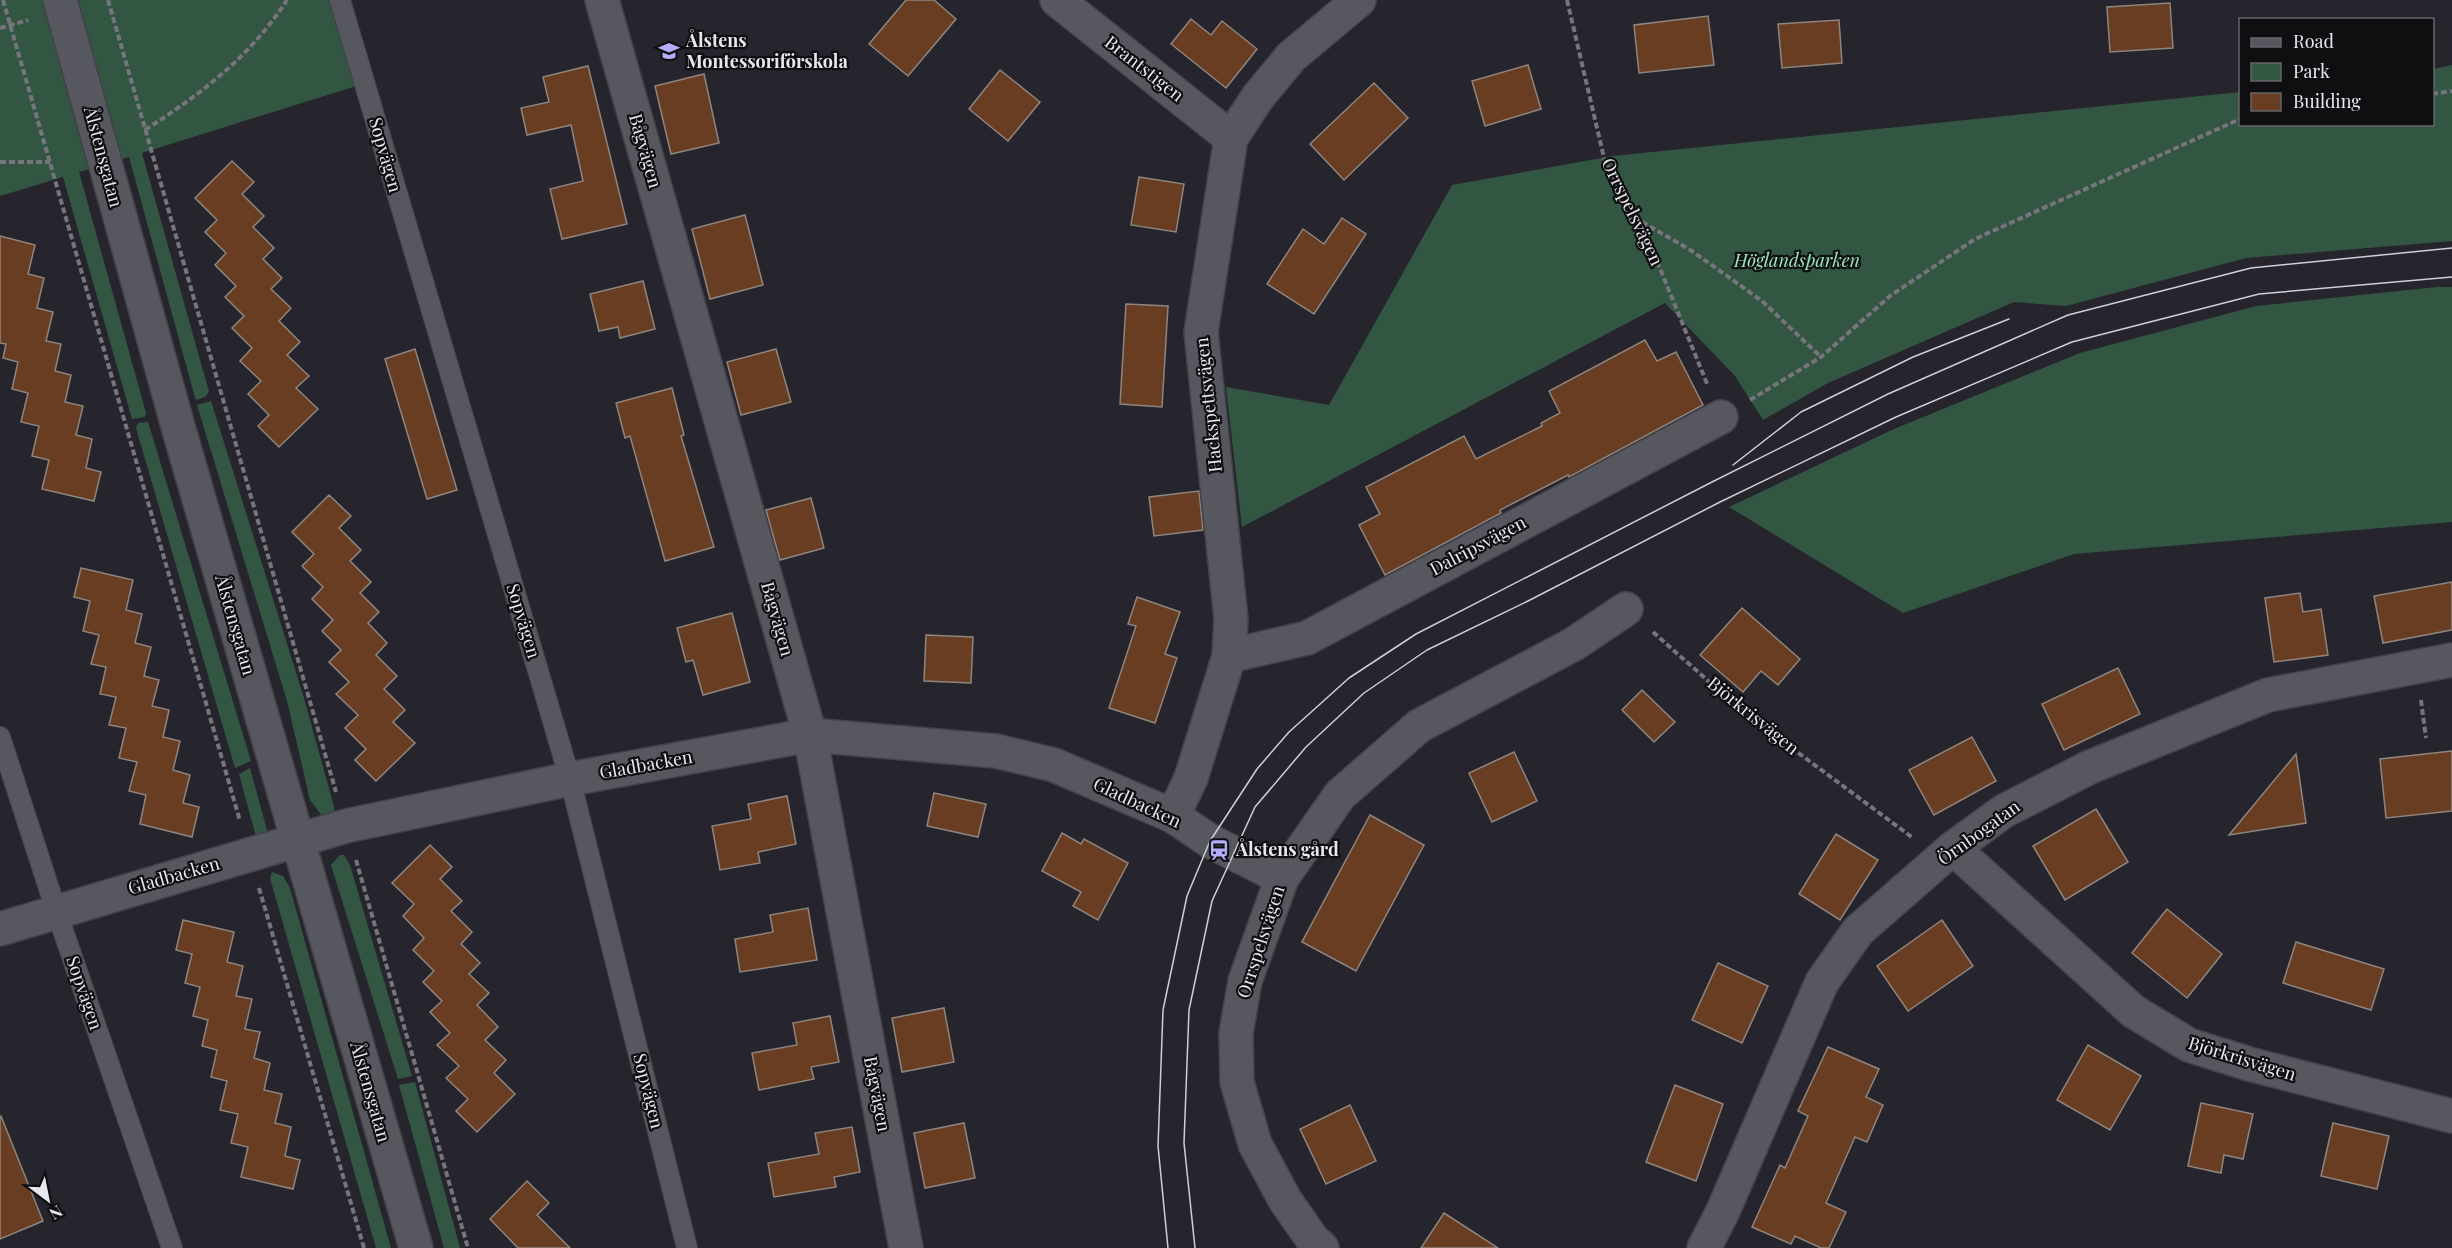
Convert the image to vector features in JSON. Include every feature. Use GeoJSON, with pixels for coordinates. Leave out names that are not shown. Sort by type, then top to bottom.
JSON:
{"type":"FeatureCollection","features":[{"type":"Feature","properties":{"kind":"street","name":"Ålstensgatan"},"geometry":{"type":"LineString","coordinates":[[60,0],[177,423],[296,839],[417,1248]]}},
{"type":"Feature","properties":{"kind":"street","name":"Bågvägen"},"geometry":{"type":"LineString","coordinates":[[602,0],[810,735],[906,1248]]}},
{"type":"Feature","properties":{"kind":"street","name":"Brantstigen"},"geometry":{"type":"LineString","coordinates":[[1057,0],[1231,138]]}},
{"type":"Feature","properties":{"kind":"street","name":"Hackspettsvägen"},"geometry":{"type":"LineString","coordinates":[[1173,816],[1191,778],[1229,656],[1232,619],[1201,332],[1231,138],[1258,97],[1291,57],[1359,0]]}},
{"type":"Feature","properties":{"kind":"street","name":"Dalripsvägen"},"geometry":{"type":"LineString","coordinates":[[1229,656],[1307,638],[1721,417]]}},
{"type":"Feature","properties":{"kind":"street","name":"Orrspelsvägen"},"geometry":{"type":"LineString","coordinates":[[1322,1248],[1313,1240],[1285,1200],[1256,1144],[1237,1082],[1236,1033],[1245,981],[1282,878],[1340,795],[1419,726],[1574,644],[1626,609]]}},
{"type":"Feature","properties":{"kind":"street","name":"Örnbogatan"},"geometry":{"type":"LineString","coordinates":[[1704,1248],[1723,1211],[1822,982],[1858,931],[1953,848],[2004,811],[2090,767],[2268,695],[2452,660]]}},
{"type":"Feature","properties":{"kind":"street","name":"Gladbacken"},"geometry":{"type":"LineString","coordinates":[[0,929],[56,910],[346,826],[570,779],[810,735],[996,751],[1054,765],[1173,816],[1210,841],[1282,878]]}},
{"type":"Feature","properties":{"kind":"street","name":"Björkrisvägen"},"geometry":{"type":"LineString","coordinates":[[1953,848],[2133,1011],[2188,1045],[2249,1064],[2452,1116]]}},
{"type":"Feature","properties":{"kind":"lane","name":"Sopvägen"},"geometry":{"type":"LineString","coordinates":[[340,0],[570,779],[687,1248]]}},
{"type":"Feature","properties":{"kind":"lane","name":"Sopvägen"},"geometry":{"type":"LineString","coordinates":[[0,737],[56,910],[172,1248]]}},
{"type":"Feature","properties":{"kind":"path"},"geometry":{"type":"LineString","coordinates":[[3,0],[364,1248]]}},
{"type":"Feature","properties":{"kind":"path"},"geometry":{"type":"LineString","coordinates":[[108,0],[468,1248]]}},
{"type":"Feature","properties":{"kind":"path"},"geometry":{"type":"LineString","coordinates":[[145,130],[181,106],[230,68],[262,35],[286,0]]}},
{"type":"Feature","properties":{"kind":"path","name":"Orrspelsvägen"},"geometry":{"type":"LineString","coordinates":[[1567,0],[1605,162],[1641,222],[1721,417]]}},
{"type":"Feature","properties":{"kind":"path"},"geometry":{"type":"LineString","coordinates":[[2434,94],[2452,91]]}},
{"type":"Feature","properties":{"kind":"path"},"geometry":{"type":"LineString","coordinates":[[1721,417],[1821,357],[1890,296],[1975,239],[2239,120]]}},
{"type":"Feature","properties":{"kind":"path"},"geometry":{"type":"LineString","coordinates":[[0,162],[50,162]]}},
{"type":"Feature","properties":{"kind":"path"},"geometry":{"type":"LineString","coordinates":[[1641,222],[1692,251],[1762,301],[1821,357]]}},
{"type":"Feature","properties":{"kind":"path","name":"Björkrisvägen"},"geometry":{"type":"LineString","coordinates":[[1626,609],[1773,734],[1885,817]]}},
{"type":"Feature","properties":{"kind":"green space"},"geometry":{"type":"Polygon","coordinates":[[[0,0],[344,0],[369,82],[142,153],[209,392],[205,397],[196,400],[194,394],[129,157],[79,172],[146,413],[145,417],[132,419],[63,177],[0,196],[0,0]]]}},
{"type":"Feature","properties":{"kind":"green space","name":"Höglandsparken"},"geometry":{"type":"Polygon","coordinates":[[[2452,65],[2452,241],[2246,258],[2066,306],[2014,302],[1828,383],[1763,420],[1735,376],[1665,303],[1242,527],[1226,387],[1329,405],[1452,185],[1613,156],[2239,92],[2239,126],[2434,126],[2434,69],[2452,65]]]}},
{"type":"Feature","properties":{"kind":"green space"},"geometry":{"type":"Polygon","coordinates":[[[2452,287],[2452,522],[2074,554],[1903,613],[1729,507],[1894,429],[2080,353],[2256,306],[2452,287]]]}},
{"type":"Feature","properties":{"kind":"green space"},"geometry":{"type":"Polygon","coordinates":[[[211,401],[304,698],[334,807],[334,819],[323,817],[310,800],[287,701],[197,405],[211,401]]]}},
{"type":"Feature","properties":{"kind":"green space"},"geometry":{"type":"Polygon","coordinates":[[[148,422],[251,761],[235,768],[136,428],[138,423],[148,422]]]}},
{"type":"Feature","properties":{"kind":"green space"},"geometry":{"type":"Polygon","coordinates":[[[250,768],[267,830],[265,837],[258,844],[239,774],[250,768]]]}},
{"type":"Feature","properties":{"kind":"green space"},"geometry":{"type":"Polygon","coordinates":[[[340,855],[344,855],[350,865],[412,1076],[398,1079],[331,865],[340,855]]]}},
{"type":"Feature","properties":{"kind":"green space"},"geometry":{"type":"Polygon","coordinates":[[[272,872],[283,876],[290,888],[391,1248],[376,1248],[270,878],[272,872]]]}},
{"type":"Feature","properties":{"kind":"green space"},"geometry":{"type":"Polygon","coordinates":[[[415,1082],[460,1248],[444,1248],[399,1085],[415,1082]]]}},
{"type":"Feature","properties":{"kind":"building"},"geometry":{"type":"Polygon","coordinates":[[[906,0],[934,0],[956,19],[908,76],[869,44],[906,0]]]}},
{"type":"Feature","properties":{"kind":"building"},"geometry":{"type":"Polygon","coordinates":[[[2170,3],[2173,48],[2110,52],[2107,7],[2170,3]]]}},
{"type":"Feature","properties":{"kind":"building"},"geometry":{"type":"Polygon","coordinates":[[[1708,16],[1714,65],[1639,73],[1634,25],[1708,16]]]}},
{"type":"Feature","properties":{"kind":"building"},"geometry":{"type":"Polygon","coordinates":[[[1191,19],[1211,35],[1222,21],[1257,49],[1226,88],[1171,44],[1191,19]]]}},
{"type":"Feature","properties":{"kind":"building"},"geometry":{"type":"Polygon","coordinates":[[[1839,20],[1842,63],[1782,68],[1778,24],[1839,20]]]}},
{"type":"Feature","properties":{"kind":"building"},"geometry":{"type":"Polygon","coordinates":[[[1528,65],[1541,109],[1485,126],[1472,81],[1528,65]]]}},
{"type":"Feature","properties":{"kind":"building"},"geometry":{"type":"Polygon","coordinates":[[[588,66],[627,224],[562,239],[550,189],[583,181],[571,125],[527,135],[521,108],[549,102],[543,77],[588,66]]]}},
{"type":"Feature","properties":{"kind":"building"},"geometry":{"type":"Polygon","coordinates":[[[1000,70],[1040,102],[1008,141],[969,109],[1000,70]]]}},
{"type":"Feature","properties":{"kind":"building"},"geometry":{"type":"Polygon","coordinates":[[[704,74],[719,143],[671,154],[655,86],[704,74]]]}},
{"type":"Feature","properties":{"kind":"building"},"geometry":{"type":"Polygon","coordinates":[[[1374,83],[1408,118],[1344,180],[1310,144],[1374,83]]]}},
{"type":"Feature","properties":{"kind":"building"},"geometry":{"type":"Polygon","coordinates":[[[232,161],[254,182],[242,194],[264,216],[253,227],[274,248],[263,259],[282,278],[271,289],[291,308],[279,321],[300,342],[287,355],[309,376],[296,388],[318,409],[279,447],[258,426],[269,415],[248,394],[261,381],[240,361],[252,348],[232,328],[244,316],[225,297],[236,286],[215,265],[226,253],[205,232],[217,220],[195,198],[232,161]]]}},
{"type":"Feature","properties":{"kind":"building"},"geometry":{"type":"Polygon","coordinates":[[[1139,177],[1184,184],[1176,232],[1131,225],[1139,177]]]}},
{"type":"Feature","properties":{"kind":"building"},"geometry":{"type":"Polygon","coordinates":[[[745,215],[763,285],[710,299],[692,229],[745,215]]]}},
{"type":"Feature","properties":{"kind":"building"},"geometry":{"type":"Polygon","coordinates":[[[1342,218],[1366,234],[1314,314],[1267,284],[1303,229],[1324,244],[1342,218]]]}},
{"type":"Feature","properties":{"kind":"building"},"geometry":{"type":"Polygon","coordinates":[[[0,236],[35,245],[28,274],[44,278],[37,308],[53,312],[46,341],[61,344],[55,371],[71,375],[65,402],[83,406],[76,435],[92,439],[86,468],[101,472],[94,501],[42,489],[49,460],[32,456],[39,426],[21,422],[28,393],[12,389],[18,362],[3,358],[6,344],[0,343],[0,236]]]}},
{"type":"Feature","properties":{"kind":"building"},"geometry":{"type":"Polygon","coordinates":[[[643,281],[655,329],[620,338],[618,327],[599,331],[590,294],[643,281]]]}},
{"type":"Feature","properties":{"kind":"building"},"geometry":{"type":"Polygon","coordinates":[[[1126,304],[1168,306],[1162,407],[1120,404],[1126,304]]]}},
{"type":"Feature","properties":{"kind":"building"},"geometry":{"type":"Polygon","coordinates":[[[1645,340],[1657,361],[1676,352],[1703,405],[1569,477],[1568,475],[1500,510],[1501,513],[1385,575],[1359,525],[1380,514],[1366,487],[1464,436],[1476,459],[1542,426],[1541,423],[1560,413],[1549,391],[1645,340]]]}},
{"type":"Feature","properties":{"kind":"building"},"geometry":{"type":"Polygon","coordinates":[[[415,349],[457,490],[427,499],[385,359],[415,349]]]}},
{"type":"Feature","properties":{"kind":"building"},"geometry":{"type":"Polygon","coordinates":[[[776,349],[791,402],[741,415],[727,362],[776,349]]]}},
{"type":"Feature","properties":{"kind":"building"},"geometry":{"type":"Polygon","coordinates":[[[672,388],[684,435],[681,436],[714,547],[665,561],[630,436],[625,438],[616,403],[672,388]]]}},
{"type":"Feature","properties":{"kind":"building"},"geometry":{"type":"Polygon","coordinates":[[[1199,491],[1203,530],[1154,536],[1149,497],[1199,491]]]}},
{"type":"Feature","properties":{"kind":"building"},"geometry":{"type":"Polygon","coordinates":[[[329,495],[351,516],[339,528],[361,550],[350,561],[371,582],[360,593],[379,612],[368,623],[387,643],[376,655],[397,676],[384,689],[405,710],[393,722],[415,743],[376,781],[355,760],[366,749],[345,728],[358,715],[336,694],[349,682],[329,662],[341,650],[322,631],[333,620],[312,599],[323,587],[302,566],[314,554],[292,532],[329,495]]]}},
{"type":"Feature","properties":{"kind":"building"},"geometry":{"type":"Polygon","coordinates":[[[811,498],[824,548],[780,560],[766,510],[811,498]]]}},
{"type":"Feature","properties":{"kind":"building"},"geometry":{"type":"Polygon","coordinates":[[[81,568],[133,580],[126,610],[142,614],[135,643],[151,647],[144,676],[159,680],[152,706],[169,710],[163,737],[180,741],[173,770],[190,775],[183,803],[199,807],[192,837],[140,824],[146,795],[129,791],[137,762],[119,758],[126,728],[109,725],[116,697],[100,694],[106,667],[91,664],[99,635],[83,631],[90,601],[74,597],[81,568]]]}},
{"type":"Feature","properties":{"kind":"building"},"geometry":{"type":"Polygon","coordinates":[[[2452,582],[2452,630],[2383,643],[2374,596],[2452,582]]]}},
{"type":"Feature","properties":{"kind":"building"},"geometry":{"type":"Polygon","coordinates":[[[2300,593],[2303,612],[2321,609],[2328,655],[2274,662],[2265,598],[2300,593]]]}},
{"type":"Feature","properties":{"kind":"building"},"geometry":{"type":"Polygon","coordinates":[[[1137,597],[1180,612],[1165,654],[1177,658],[1155,723],[1109,708],[1136,626],[1128,624],[1137,597]]]}},
{"type":"Feature","properties":{"kind":"building"},"geometry":{"type":"Polygon","coordinates":[[[1742,608],[1800,659],[1778,685],[1761,671],[1743,692],[1700,655],[1742,608]]]}},
{"type":"Feature","properties":{"kind":"building"},"geometry":{"type":"Polygon","coordinates":[[[732,613],[750,682],[703,695],[693,660],[686,662],[677,628],[732,613]]]}},
{"type":"Feature","properties":{"kind":"building"},"geometry":{"type":"Polygon","coordinates":[[[926,635],[973,637],[971,683],[924,681],[926,635]]]}},
{"type":"Feature","properties":{"kind":"building"},"geometry":{"type":"Polygon","coordinates":[[[2118,668],[2140,714],[2064,750],[2042,704],[2118,668]]]}},
{"type":"Feature","properties":{"kind":"building"},"geometry":{"type":"Polygon","coordinates":[[[1642,690],[1675,722],[1654,742],[1622,710],[1642,690]]]}},
{"type":"Feature","properties":{"kind":"building"},"geometry":{"type":"Polygon","coordinates":[[[1972,737],[1996,781],[1934,815],[1909,770],[1972,737]]]}},
{"type":"Feature","properties":{"kind":"building"},"geometry":{"type":"Polygon","coordinates":[[[2452,751],[2452,811],[2386,818],[2380,759],[2452,751]]]}},
{"type":"Feature","properties":{"kind":"building"},"geometry":{"type":"Polygon","coordinates":[[[1514,752],[1537,801],[1492,822],[1469,773],[1514,752]]]}},
{"type":"Feature","properties":{"kind":"building"},"geometry":{"type":"Polygon","coordinates":[[[2296,754],[2306,823],[2229,835],[2296,754]]]}},
{"type":"Feature","properties":{"kind":"building"},"geometry":{"type":"Polygon","coordinates":[[[934,793],[986,804],[978,837],[927,826],[934,793]]]}},
{"type":"Feature","properties":{"kind":"building"},"geometry":{"type":"Polygon","coordinates":[[[787,796],[796,844],[758,852],[760,863],[720,870],[712,826],[751,819],[748,804],[787,796]]]}},
{"type":"Feature","properties":{"kind":"building"},"geometry":{"type":"Polygon","coordinates":[[[2096,809],[2128,862],[2065,900],[2033,846],[2096,809]]]}},
{"type":"Feature","properties":{"kind":"building"},"geometry":{"type":"Polygon","coordinates":[[[1370,815],[1424,845],[1356,971],[1302,942],[1370,815]]]}},
{"type":"Feature","properties":{"kind":"building"},"geometry":{"type":"Polygon","coordinates":[[[1062,833],[1081,844],[1084,839],[1128,863],[1098,920],[1073,906],[1081,892],[1042,871],[1062,833]]]}},
{"type":"Feature","properties":{"kind":"building"},"geometry":{"type":"Polygon","coordinates":[[[1836,834],[1878,860],[1840,920],[1799,894],[1836,834]]]}},
{"type":"Feature","properties":{"kind":"building"},"geometry":{"type":"Polygon","coordinates":[[[430,845],[452,867],[440,879],[462,901],[451,911],[472,932],[461,944],[480,963],[469,974],[489,993],[477,1005],[498,1027],[485,1040],[506,1060],[494,1073],[515,1094],[477,1132],[456,1111],[468,1099],[446,1078],[459,1066],[437,1045],[450,1033],[430,1012],[442,1001],[423,982],[434,971],[413,950],[424,938],[403,916],[414,904],[392,883],[430,845]]]}},
{"type":"Feature","properties":{"kind":"building"},"geometry":{"type":"Polygon","coordinates":[[[808,908],[817,960],[740,972],[735,939],[773,932],[770,915],[808,908]]]}},
{"type":"Feature","properties":{"kind":"building"},"geometry":{"type":"Polygon","coordinates":[[[2167,909],[2222,954],[2187,998],[2132,953],[2167,909]]]}},
{"type":"Feature","properties":{"kind":"building"},"geometry":{"type":"Polygon","coordinates":[[[183,920],[234,932],[227,962],[243,966],[236,996],[252,999],[245,1029],[260,1032],[254,1058],[270,1063],[264,1090],[282,1094],[275,1123],[291,1127],[285,1156],[300,1160],[293,1189],[241,1177],[248,1147],[231,1143],[238,1114],[220,1110],[227,1081],[211,1077],[217,1050],[202,1046],[208,1020],[193,1016],[200,987],[185,983],[192,954],[176,950],[183,920]]]}},
{"type":"Feature","properties":{"kind":"building"},"geometry":{"type":"Polygon","coordinates":[[[1942,920],[1973,966],[1908,1011],[1877,966],[1942,920]]]}},
{"type":"Feature","properties":{"kind":"building"},"geometry":{"type":"Polygon","coordinates":[[[2296,942],[2384,969],[2371,1010],[2283,983],[2296,942]]]}},
{"type":"Feature","properties":{"kind":"building"},"geometry":{"type":"Polygon","coordinates":[[[1718,963],[1768,986],[1742,1043],[1692,1020],[1718,963]]]}},
{"type":"Feature","properties":{"kind":"building"},"geometry":{"type":"Polygon","coordinates":[[[944,1008],[954,1062],[902,1072],[892,1018],[944,1008]]]}},
{"type":"Feature","properties":{"kind":"building"},"geometry":{"type":"Polygon","coordinates":[[[830,1016],[839,1062],[811,1067],[814,1079],[759,1090],[752,1053],[797,1045],[793,1023],[830,1016]]]}},
{"type":"Feature","properties":{"kind":"building"},"geometry":{"type":"Polygon","coordinates":[[[2088,1045],[2141,1076],[2110,1130],[2057,1100],[2088,1045]]]}},
{"type":"Feature","properties":{"kind":"building"},"geometry":{"type":"Polygon","coordinates":[[[1828,1047],[1879,1069],[1866,1097],[1883,1105],[1867,1142],[1855,1137],[1826,1203],[1846,1212],[1829,1248],[1821,1248],[1795,1236],[1791,1244],[1752,1227],[1780,1165],[1785,1168],[1808,1116],[1798,1111],[1828,1047]]]}},
{"type":"Feature","properties":{"kind":"building"},"geometry":{"type":"Polygon","coordinates":[[[1675,1085],[1723,1104],[1696,1181],[1646,1162],[1675,1085]]]}},
{"type":"Feature","properties":{"kind":"building"},"geometry":{"type":"Polygon","coordinates":[[[2201,1103],[2253,1114],[2243,1159],[2224,1155],[2221,1173],[2188,1166],[2201,1103]]]}},
{"type":"Feature","properties":{"kind":"building"},"geometry":{"type":"Polygon","coordinates":[[[1350,1105],[1376,1161],[1326,1184],[1300,1129],[1350,1105]]]}},
{"type":"Feature","properties":{"kind":"building"},"geometry":{"type":"Polygon","coordinates":[[[0,1117],[43,1221],[0,1239],[0,1117]]]}},
{"type":"Feature","properties":{"kind":"building"},"geometry":{"type":"Polygon","coordinates":[[[964,1123],[975,1178],[925,1188],[914,1133],[964,1123]]]}},
{"type":"Feature","properties":{"kind":"building"},"geometry":{"type":"Polygon","coordinates":[[[2333,1123],[2389,1136],[2377,1189],[2321,1176],[2333,1123]]]}},
{"type":"Feature","properties":{"kind":"building"},"geometry":{"type":"Polygon","coordinates":[[[852,1127],[860,1172],[834,1177],[836,1187],[774,1197],[768,1163],[819,1154],[815,1133],[852,1127]]]}},
{"type":"Feature","properties":{"kind":"building"},"geometry":{"type":"Polygon","coordinates":[[[527,1181],[549,1203],[537,1215],[570,1248],[518,1248],[490,1219],[527,1181]]]}},
{"type":"Feature","properties":{"kind":"building"},"geometry":{"type":"Polygon","coordinates":[[[1444,1213],[1498,1248],[1421,1248],[1444,1213]]]}},
{"type":"Feature","properties":{"kind":"tram line"},"geometry":{"type":"LineString","coordinates":[[1168,1248],[1158,1146],[1163,1010],[1187,896],[1210,841],[1257,769],[1289,732],[1349,678],[1416,634],[1712,482],[1888,394],[2068,315],[2251,268],[2452,248]]}},
{"type":"Feature","properties":{"kind":"tram line"},"geometry":{"type":"LineString","coordinates":[[1195,1248],[1184,1143],[1189,1010],[1212,901],[1255,807],[1306,747],[1364,693],[1427,650],[1528,601],[1720,502],[1896,417],[2072,342],[2259,294],[2452,277]]}},
{"type":"Feature","properties":{"kind":"tram line"},"geometry":{"type":"LineString","coordinates":[[1733,465],[1801,412],[1913,357],[2009,319]]}},
{"type":"Feature","properties":{"kind":"place","name":"Ålstens Montessoriförskola"},"geometry":{"type":"Point","coordinates":[669,51]}},
{"type":"Feature","properties":{"kind":"place","name":"Ålstens gård"},"geometry":{"type":"Point","coordinates":[1219,850]}}]}
